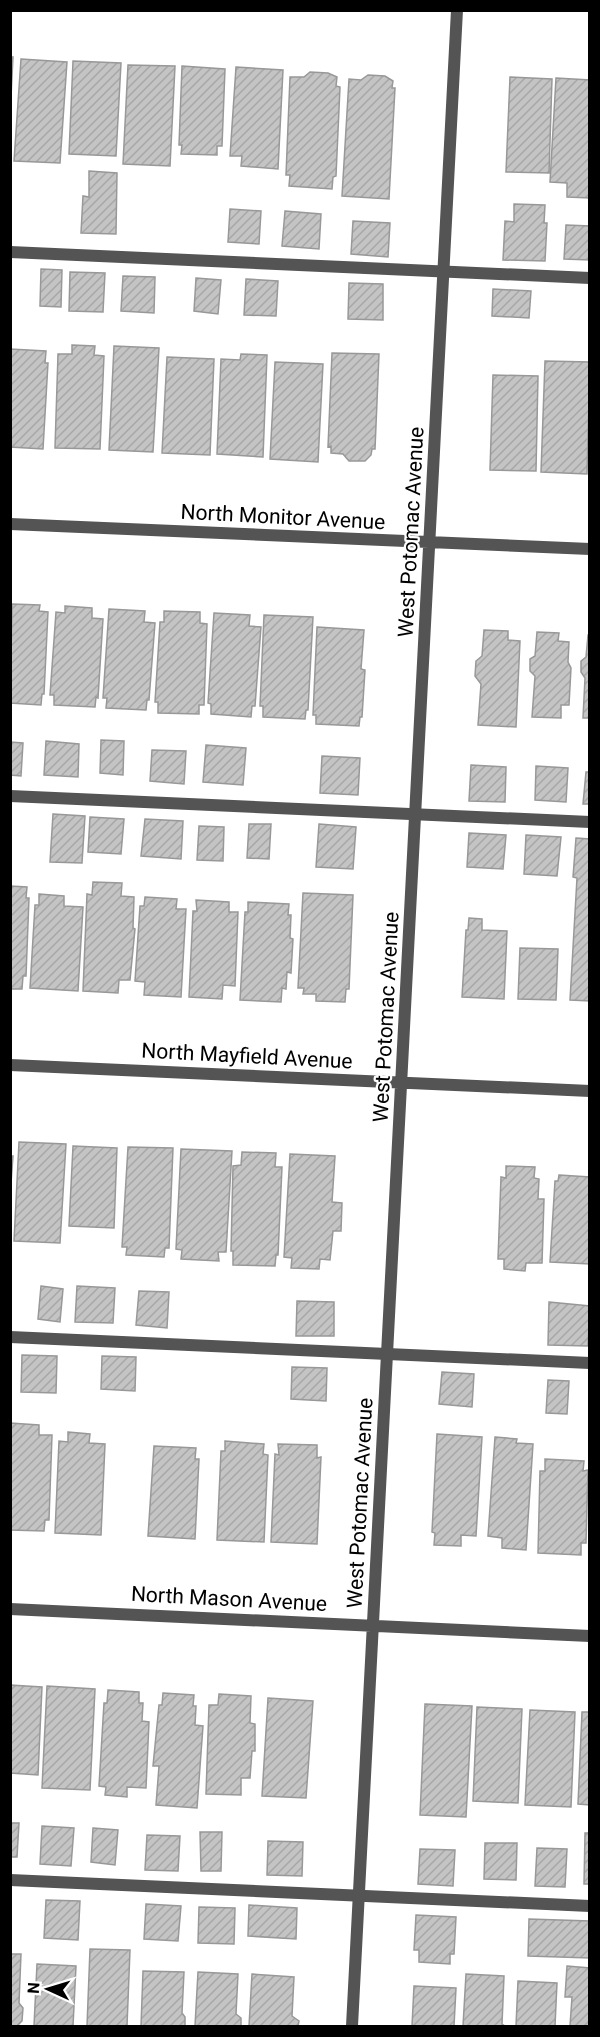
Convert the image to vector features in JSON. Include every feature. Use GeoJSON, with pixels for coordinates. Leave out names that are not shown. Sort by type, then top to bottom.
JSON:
{"type":"FeatureCollection","features":[{"type":"Feature","properties":{"kind":"street","name":"West Potomac Avenue"},"geometry":{"type":"LineString","coordinates":[[352,2026],[457,10]]}},
{"type":"Feature","properties":{"kind":"street"},"geometry":{"type":"LineString","coordinates":[[10,252],[590,278]]}},
{"type":"Feature","properties":{"kind":"street","name":"North Monitor Avenue"},"geometry":{"type":"LineString","coordinates":[[10,524],[590,549]]}},
{"type":"Feature","properties":{"kind":"street"},"geometry":{"type":"LineString","coordinates":[[10,796],[590,822]]}},
{"type":"Feature","properties":{"kind":"street","name":"North Mayfield Avenue"},"geometry":{"type":"LineString","coordinates":[[10,1065],[590,1091]]}},
{"type":"Feature","properties":{"kind":"street"},"geometry":{"type":"LineString","coordinates":[[10,1337],[590,1363]]}},
{"type":"Feature","properties":{"kind":"street","name":"North Mason Avenue"},"geometry":{"type":"LineString","coordinates":[[10,1609],[590,1636]]}},
{"type":"Feature","properties":{"kind":"street"},"geometry":{"type":"LineString","coordinates":[[10,1880],[590,1906]]}},
{"type":"Feature","properties":{"kind":"building"},"geometry":{"type":"Polygon","coordinates":[[[10,57],[13,57],[10,117],[10,57]]]}},
{"type":"Feature","properties":{"kind":"building"},"geometry":{"type":"Polygon","coordinates":[[[21,59],[67,62],[60,163],[14,161],[21,59]]]}},
{"type":"Feature","properties":{"kind":"building"},"geometry":{"type":"Polygon","coordinates":[[[73,61],[121,63],[116,156],[69,154],[73,61]]]}},
{"type":"Feature","properties":{"kind":"building"},"geometry":{"type":"Polygon","coordinates":[[[128,65],[175,66],[170,166],[123,164],[128,65]]]}},
{"type":"Feature","properties":{"kind":"building"},"geometry":{"type":"Polygon","coordinates":[[[182,66],[225,69],[222,146],[217,146],[217,155],[181,154],[182,145],[179,145],[182,66]]]}},
{"type":"Feature","properties":{"kind":"building"},"geometry":{"type":"Polygon","coordinates":[[[236,67],[283,70],[278,169],[241,166],[242,156],[230,156],[236,67]]]}},
{"type":"Feature","properties":{"kind":"building"},"geometry":{"type":"Polygon","coordinates":[[[310,72],[328,73],[337,77],[336,86],[340,87],[336,176],[333,177],[332,189],[289,186],[290,175],[286,175],[290,77],[304,77],[310,72]]]}},
{"type":"Feature","properties":{"kind":"building"},"geometry":{"type":"Polygon","coordinates":[[[368,75],[385,76],[393,81],[392,88],[395,88],[389,199],[342,196],[349,79],[361,80],[368,75]]]}},
{"type":"Feature","properties":{"kind":"building"},"geometry":{"type":"Polygon","coordinates":[[[510,77],[552,79],[549,173],[506,172],[510,77]]]}},
{"type":"Feature","properties":{"kind":"building"},"geometry":{"type":"Polygon","coordinates":[[[556,78],[590,80],[590,198],[567,197],[567,183],[550,182],[556,78]]]}},
{"type":"Feature","properties":{"kind":"building"},"geometry":{"type":"Polygon","coordinates":[[[89,171],[117,173],[116,234],[81,233],[83,196],[89,197],[89,171]]]}},
{"type":"Feature","properties":{"kind":"building"},"geometry":{"type":"Polygon","coordinates":[[[514,204],[545,205],[544,223],[547,223],[545,261],[503,260],[505,221],[514,222],[514,204]]]}},
{"type":"Feature","properties":{"kind":"building"},"geometry":{"type":"Polygon","coordinates":[[[230,209],[261,211],[259,244],[228,242],[230,209]]]}},
{"type":"Feature","properties":{"kind":"building"},"geometry":{"type":"Polygon","coordinates":[[[285,211],[321,214],[319,249],[282,246],[285,211]]]}},
{"type":"Feature","properties":{"kind":"building"},"geometry":{"type":"Polygon","coordinates":[[[353,221],[390,223],[388,257],[351,254],[353,221]]]}},
{"type":"Feature","properties":{"kind":"building"},"geometry":{"type":"Polygon","coordinates":[[[566,225],[590,226],[590,260],[564,259],[566,225]]]}},
{"type":"Feature","properties":{"kind":"building"},"geometry":{"type":"Polygon","coordinates":[[[41,269],[62,270],[61,307],[40,306],[41,269]]]}},
{"type":"Feature","properties":{"kind":"building"},"geometry":{"type":"Polygon","coordinates":[[[70,272],[105,273],[103,312],[69,311],[70,272]]]}},
{"type":"Feature","properties":{"kind":"building"},"geometry":{"type":"Polygon","coordinates":[[[123,276],[155,277],[154,313],[121,311],[123,276]]]}},
{"type":"Feature","properties":{"kind":"building"},"geometry":{"type":"Polygon","coordinates":[[[196,278],[221,280],[218,314],[194,311],[196,278]]]}},
{"type":"Feature","properties":{"kind":"building"},"geometry":{"type":"Polygon","coordinates":[[[246,279],[278,281],[276,316],[244,315],[246,279]]]}},
{"type":"Feature","properties":{"kind":"building"},"geometry":{"type":"Polygon","coordinates":[[[349,283],[383,284],[383,320],[348,319],[349,283]]]}},
{"type":"Feature","properties":{"kind":"building"},"geometry":{"type":"Polygon","coordinates":[[[493,289],[531,291],[529,318],[492,316],[493,289]]]}},
{"type":"Feature","properties":{"kind":"building"},"geometry":{"type":"Polygon","coordinates":[[[72,345],[95,346],[94,355],[104,356],[100,449],[55,448],[58,354],[72,354],[72,345]]]}},
{"type":"Feature","properties":{"kind":"building"},"geometry":{"type":"Polygon","coordinates":[[[114,346],[159,348],[153,452],[109,450],[114,346]]]}},
{"type":"Feature","properties":{"kind":"building"},"geometry":{"type":"Polygon","coordinates":[[[10,349],[46,351],[45,363],[48,363],[43,449],[10,447],[10,349]]]}},
{"type":"Feature","properties":{"kind":"building"},"geometry":{"type":"Polygon","coordinates":[[[332,353],[379,354],[375,449],[372,449],[371,455],[365,461],[349,461],[343,454],[331,453],[331,446],[328,447],[332,353]]]}},
{"type":"Feature","properties":{"kind":"building"},"geometry":{"type":"Polygon","coordinates":[[[241,354],[267,355],[263,457],[217,454],[221,359],[240,360],[241,354]]]}},
{"type":"Feature","properties":{"kind":"building"},"geometry":{"type":"Polygon","coordinates":[[[167,357],[214,359],[210,455],[162,453],[167,357]]]}},
{"type":"Feature","properties":{"kind":"building"},"geometry":{"type":"Polygon","coordinates":[[[545,361],[590,362],[587,474],[541,472],[545,361]]]}},
{"type":"Feature","properties":{"kind":"building"},"geometry":{"type":"Polygon","coordinates":[[[275,362],[323,364],[318,462],[270,459],[275,362]]]}},
{"type":"Feature","properties":{"kind":"building"},"geometry":{"type":"Polygon","coordinates":[[[493,375],[538,376],[536,471],[490,470],[493,375]]]}},
{"type":"Feature","properties":{"kind":"building"},"geometry":{"type":"Polygon","coordinates":[[[12,604],[40,605],[39,611],[48,612],[44,694],[42,694],[41,705],[10,703],[12,604]]]}},
{"type":"Feature","properties":{"kind":"building"},"geometry":{"type":"Polygon","coordinates":[[[65,606],[92,608],[92,618],[103,619],[98,698],[96,697],[95,707],[54,705],[54,695],[50,695],[56,612],[65,613],[65,606]]]}},
{"type":"Feature","properties":{"kind":"building"},"geometry":{"type":"Polygon","coordinates":[[[109,609],[145,611],[144,622],[155,623],[149,700],[147,700],[146,710],[106,708],[107,698],[103,698],[109,609]]]}},
{"type":"Feature","properties":{"kind":"building"},"geometry":{"type":"Polygon","coordinates":[[[164,611],[200,612],[200,623],[207,624],[204,705],[199,705],[199,714],[158,713],[158,702],[155,702],[160,622],[164,622],[164,611]]]}},
{"type":"Feature","properties":{"kind":"building"},"geometry":{"type":"Polygon","coordinates":[[[214,613],[250,615],[249,626],[261,627],[255,706],[252,706],[251,717],[211,714],[211,704],[208,703],[214,613]]]}},
{"type":"Feature","properties":{"kind":"building"},"geometry":{"type":"Polygon","coordinates":[[[264,615],[313,617],[308,710],[306,710],[305,719],[263,717],[263,706],[260,706],[264,615]]]}},
{"type":"Feature","properties":{"kind":"building"},"geometry":{"type":"Polygon","coordinates":[[[317,627],[364,630],[361,669],[365,670],[362,717],[360,717],[359,726],[316,724],[316,715],[313,715],[317,627]]]}},
{"type":"Feature","properties":{"kind":"building"},"geometry":{"type":"Polygon","coordinates":[[[484,630],[508,631],[508,640],[520,641],[516,727],[478,725],[481,684],[475,676],[476,661],[482,656],[484,630]]]}},
{"type":"Feature","properties":{"kind":"building"},"geometry":{"type":"Polygon","coordinates":[[[537,632],[559,633],[558,641],[569,642],[568,662],[571,668],[569,705],[561,705],[561,718],[532,717],[535,676],[530,671],[530,659],[535,656],[537,632]]]}},
{"type":"Feature","properties":{"kind":"building"},"geometry":{"type":"Polygon","coordinates":[[[588,635],[590,635],[590,718],[583,718],[585,678],[581,672],[581,661],[586,657],[588,635]]]}},
{"type":"Feature","properties":{"kind":"building"},"geometry":{"type":"Polygon","coordinates":[[[101,740],[124,741],[123,775],[100,773],[101,740]]]}},
{"type":"Feature","properties":{"kind":"building"},"geometry":{"type":"Polygon","coordinates":[[[46,741],[79,744],[78,777],[44,775],[46,741]]]}},
{"type":"Feature","properties":{"kind":"building"},"geometry":{"type":"Polygon","coordinates":[[[10,742],[23,743],[21,776],[10,775],[10,742]]]}},
{"type":"Feature","properties":{"kind":"building"},"geometry":{"type":"Polygon","coordinates":[[[206,745],[246,748],[243,785],[203,782],[206,745]]]}},
{"type":"Feature","properties":{"kind":"building"},"geometry":{"type":"Polygon","coordinates":[[[152,750],[186,751],[184,784],[150,781],[152,750]]]}},
{"type":"Feature","properties":{"kind":"building"},"geometry":{"type":"Polygon","coordinates":[[[322,756],[360,758],[358,795],[320,793],[322,756]]]}},
{"type":"Feature","properties":{"kind":"building"},"geometry":{"type":"Polygon","coordinates":[[[471,765],[506,767],[505,802],[469,801],[471,765]]]}},
{"type":"Feature","properties":{"kind":"building"},"geometry":{"type":"Polygon","coordinates":[[[536,766],[568,768],[566,802],[535,800],[536,766]]]}},
{"type":"Feature","properties":{"kind":"building"},"geometry":{"type":"Polygon","coordinates":[[[586,772],[590,772],[590,804],[583,804],[586,772]]]}},
{"type":"Feature","properties":{"kind":"building"},"geometry":{"type":"Polygon","coordinates":[[[53,814],[85,816],[82,863],[50,862],[53,814]]]}},
{"type":"Feature","properties":{"kind":"building"},"geometry":{"type":"Polygon","coordinates":[[[90,817],[124,819],[121,854],[88,852],[90,817]]]}},
{"type":"Feature","properties":{"kind":"building"},"geometry":{"type":"Polygon","coordinates":[[[145,819],[183,821],[181,859],[141,856],[145,819]]]}},
{"type":"Feature","properties":{"kind":"building"},"geometry":{"type":"Polygon","coordinates":[[[249,824],[271,824],[269,859],[247,858],[249,824]]]}},
{"type":"Feature","properties":{"kind":"building"},"geometry":{"type":"Polygon","coordinates":[[[319,824],[356,827],[353,869],[316,867],[319,824]]]}},
{"type":"Feature","properties":{"kind":"building"},"geometry":{"type":"Polygon","coordinates":[[[199,826],[224,827],[223,861],[197,860],[199,826]]]}},
{"type":"Feature","properties":{"kind":"building"},"geometry":{"type":"Polygon","coordinates":[[[469,833],[506,835],[503,869],[467,867],[469,833]]]}},
{"type":"Feature","properties":{"kind":"building"},"geometry":{"type":"Polygon","coordinates":[[[526,835],[561,837],[557,876],[524,874],[526,835]]]}},
{"type":"Feature","properties":{"kind":"building"},"geometry":{"type":"Polygon","coordinates":[[[576,838],[590,839],[590,1001],[570,1000],[577,878],[573,877],[576,838]]]}},
{"type":"Feature","properties":{"kind":"building"},"geometry":{"type":"Polygon","coordinates":[[[93,882],[122,883],[121,896],[134,897],[133,928],[135,929],[130,980],[119,980],[118,993],[83,991],[87,894],[92,895],[93,882]]]}},
{"type":"Feature","properties":{"kind":"building"},"geometry":{"type":"Polygon","coordinates":[[[10,886],[27,887],[26,898],[29,898],[26,976],[23,976],[22,989],[10,989],[10,886]]]}},
{"type":"Feature","properties":{"kind":"building"},"geometry":{"type":"Polygon","coordinates":[[[303,893],[353,895],[349,989],[346,989],[345,1002],[316,1001],[316,994],[303,994],[304,988],[298,988],[303,893]]]}},
{"type":"Feature","properties":{"kind":"building"},"geometry":{"type":"Polygon","coordinates":[[[39,894],[64,896],[64,906],[83,907],[78,991],[30,988],[35,905],[39,905],[39,894]]]}},
{"type":"Feature","properties":{"kind":"building"},"geometry":{"type":"Polygon","coordinates":[[[145,897],[177,899],[176,909],[186,909],[181,997],[144,995],[145,982],[135,981],[140,906],[144,906],[145,897]]]}},
{"type":"Feature","properties":{"kind":"building"},"geometry":{"type":"Polygon","coordinates":[[[196,900],[229,902],[229,912],[238,912],[235,986],[223,985],[222,999],[189,997],[193,911],[197,911],[196,900]]]}},
{"type":"Feature","properties":{"kind":"building"},"geometry":{"type":"Polygon","coordinates":[[[248,902],[289,904],[290,938],[293,939],[291,973],[287,972],[286,989],[282,988],[281,1002],[240,1000],[245,912],[248,912],[248,902]]]}},
{"type":"Feature","properties":{"kind":"building"},"geometry":{"type":"Polygon","coordinates":[[[469,918],[482,919],[482,930],[507,931],[504,999],[462,997],[466,930],[468,930],[469,918]]]}},
{"type":"Feature","properties":{"kind":"building"},"geometry":{"type":"Polygon","coordinates":[[[520,948],[558,949],[556,1000],[518,999],[520,948]]]}},
{"type":"Feature","properties":{"kind":"building"},"geometry":{"type":"Polygon","coordinates":[[[19,1142],[66,1144],[60,1243],[14,1241],[19,1142]]]}},
{"type":"Feature","properties":{"kind":"building"},"geometry":{"type":"Polygon","coordinates":[[[73,1146],[117,1148],[114,1228],[69,1226],[73,1146]]]}},
{"type":"Feature","properties":{"kind":"building"},"geometry":{"type":"Polygon","coordinates":[[[128,1147],[173,1148],[169,1248],[165,1248],[164,1257],[126,1255],[127,1247],[122,1247],[128,1147]]]}},
{"type":"Feature","properties":{"kind":"building"},"geometry":{"type":"Polygon","coordinates":[[[181,1149],[232,1151],[226,1252],[218,1252],[219,1261],[181,1259],[182,1250],[176,1249],[181,1149]]]}},
{"type":"Feature","properties":{"kind":"building"},"geometry":{"type":"Polygon","coordinates":[[[242,1152],[276,1153],[275,1167],[282,1167],[278,1255],[276,1255],[275,1266],[233,1265],[233,1251],[231,1251],[233,1166],[241,1165],[242,1152]]]}},
{"type":"Feature","properties":{"kind":"building"},"geometry":{"type":"Polygon","coordinates":[[[290,1154],[335,1156],[332,1202],[342,1203],[341,1231],[333,1231],[330,1260],[320,1259],[319,1269],[291,1268],[292,1258],[284,1257],[290,1154]]]}},
{"type":"Feature","properties":{"kind":"building"},"geometry":{"type":"Polygon","coordinates":[[[10,1156],[13,1156],[10,1197],[10,1156]]]}},
{"type":"Feature","properties":{"kind":"building"},"geometry":{"type":"Polygon","coordinates":[[[506,1166],[535,1167],[534,1178],[539,1179],[538,1199],[544,1199],[542,1263],[526,1263],[525,1271],[504,1269],[504,1259],[498,1259],[501,1177],[506,1178],[506,1166]]]}},
{"type":"Feature","properties":{"kind":"building"},"geometry":{"type":"Polygon","coordinates":[[[559,1175],[590,1177],[590,1264],[550,1262],[555,1181],[558,1181],[559,1175]]]}},
{"type":"Feature","properties":{"kind":"building"},"geometry":{"type":"Polygon","coordinates":[[[41,1286],[63,1289],[60,1322],[38,1319],[41,1286]]]}},
{"type":"Feature","properties":{"kind":"building"},"geometry":{"type":"Polygon","coordinates":[[[77,1286],[115,1288],[113,1323],[75,1322],[77,1286]]]}},
{"type":"Feature","properties":{"kind":"building"},"geometry":{"type":"Polygon","coordinates":[[[139,1291],[169,1292],[167,1328],[136,1325],[139,1291]]]}},
{"type":"Feature","properties":{"kind":"building"},"geometry":{"type":"Polygon","coordinates":[[[297,1301],[334,1302],[334,1336],[296,1336],[297,1301]]]}},
{"type":"Feature","properties":{"kind":"building"},"geometry":{"type":"Polygon","coordinates":[[[549,1302],[590,1306],[588,1346],[548,1345],[549,1302]]]}},
{"type":"Feature","properties":{"kind":"building"},"geometry":{"type":"Polygon","coordinates":[[[22,1355],[57,1356],[56,1393],[21,1392],[22,1355]]]}},
{"type":"Feature","properties":{"kind":"building"},"geometry":{"type":"Polygon","coordinates":[[[102,1356],[136,1357],[135,1391],[101,1389],[102,1356]]]}},
{"type":"Feature","properties":{"kind":"building"},"geometry":{"type":"Polygon","coordinates":[[[292,1367],[327,1368],[326,1401],[291,1399],[292,1367]]]}},
{"type":"Feature","properties":{"kind":"building"},"geometry":{"type":"Polygon","coordinates":[[[442,1372],[474,1374],[472,1407],[439,1404],[442,1372]]]}},
{"type":"Feature","properties":{"kind":"building"},"geometry":{"type":"Polygon","coordinates":[[[548,1380],[569,1381],[567,1414],[546,1413],[548,1380]]]}},
{"type":"Feature","properties":{"kind":"building"},"geometry":{"type":"Polygon","coordinates":[[[10,1423],[39,1425],[39,1435],[52,1435],[49,1520],[45,1520],[44,1531],[10,1530],[10,1423]]]}},
{"type":"Feature","properties":{"kind":"building"},"geometry":{"type":"Polygon","coordinates":[[[68,1432],[90,1434],[89,1443],[105,1444],[101,1535],[55,1533],[59,1441],[68,1442],[68,1432]]]}},
{"type":"Feature","properties":{"kind":"building"},"geometry":{"type":"Polygon","coordinates":[[[437,1434],[482,1437],[476,1536],[461,1535],[461,1546],[434,1545],[435,1533],[432,1532],[437,1434]]]}},
{"type":"Feature","properties":{"kind":"building"},"geometry":{"type":"Polygon","coordinates":[[[495,1437],[517,1439],[516,1443],[533,1444],[526,1550],[502,1548],[502,1538],[488,1536],[495,1437]]]}},
{"type":"Feature","properties":{"kind":"building"},"geometry":{"type":"Polygon","coordinates":[[[225,1441],[264,1444],[263,1454],[268,1455],[264,1542],[217,1540],[221,1451],[225,1451],[225,1441]]]}},
{"type":"Feature","properties":{"kind":"building"},"geometry":{"type":"Polygon","coordinates":[[[278,1444],[317,1445],[317,1458],[321,1457],[317,1544],[271,1542],[275,1454],[279,1455],[278,1444]]]}},
{"type":"Feature","properties":{"kind":"building"},"geometry":{"type":"Polygon","coordinates":[[[154,1446],[196,1448],[195,1459],[199,1459],[195,1539],[148,1536],[154,1446]]]}},
{"type":"Feature","properties":{"kind":"building"},"geometry":{"type":"Polygon","coordinates":[[[545,1459],[584,1461],[583,1471],[588,1470],[586,1543],[581,1543],[581,1555],[538,1553],[540,1471],[545,1471],[545,1459]]]}},
{"type":"Feature","properties":{"kind":"building"},"geometry":{"type":"Polygon","coordinates":[[[10,1685],[42,1687],[38,1775],[10,1773],[10,1685]]]}},
{"type":"Feature","properties":{"kind":"building"},"geometry":{"type":"Polygon","coordinates":[[[47,1686],[95,1689],[90,1790],[42,1788],[47,1686]]]}},
{"type":"Feature","properties":{"kind":"building"},"geometry":{"type":"Polygon","coordinates":[[[108,1690],[139,1692],[139,1703],[143,1703],[142,1721],[149,1722],[146,1788],[127,1787],[127,1797],[105,1795],[106,1787],[99,1786],[104,1703],[107,1703],[108,1690]]]}},
{"type":"Feature","properties":{"kind":"building"},"geometry":{"type":"Polygon","coordinates":[[[163,1693],[194,1695],[195,1725],[203,1726],[197,1808],[156,1805],[159,1766],[153,1766],[159,1705],[162,1705],[163,1693]]]}},
{"type":"Feature","properties":{"kind":"building"},"geometry":{"type":"Polygon","coordinates":[[[219,1694],[251,1696],[250,1723],[255,1724],[255,1751],[252,1751],[250,1778],[241,1778],[241,1795],[206,1794],[209,1705],[218,1705],[219,1694]]]}},
{"type":"Feature","properties":{"kind":"building"},"geometry":{"type":"Polygon","coordinates":[[[268,1698],[313,1701],[306,1798],[262,1796],[268,1698]]]}},
{"type":"Feature","properties":{"kind":"building"},"geometry":{"type":"Polygon","coordinates":[[[425,1704],[472,1706],[466,1817],[420,1815],[425,1704]]]}},
{"type":"Feature","properties":{"kind":"building"},"geometry":{"type":"Polygon","coordinates":[[[477,1707],[522,1709],[518,1803],[473,1801],[477,1707]]]}},
{"type":"Feature","properties":{"kind":"building"},"geometry":{"type":"Polygon","coordinates":[[[530,1710],[575,1712],[571,1807],[525,1805],[530,1710]]]}},
{"type":"Feature","properties":{"kind":"building"},"geometry":{"type":"Polygon","coordinates":[[[582,1712],[590,1712],[590,1805],[578,1804],[582,1712]]]}},
{"type":"Feature","properties":{"kind":"building"},"geometry":{"type":"Polygon","coordinates":[[[10,1823],[19,1823],[17,1857],[10,1857],[10,1823]]]}},
{"type":"Feature","properties":{"kind":"building"},"geometry":{"type":"Polygon","coordinates":[[[42,1826],[74,1828],[71,1866],[40,1864],[42,1826]]]}},
{"type":"Feature","properties":{"kind":"building"},"geometry":{"type":"Polygon","coordinates":[[[93,1828],[118,1830],[115,1865],[91,1862],[93,1828]]]}},
{"type":"Feature","properties":{"kind":"building"},"geometry":{"type":"Polygon","coordinates":[[[200,1832],[222,1832],[221,1871],[201,1871],[200,1832]]]}},
{"type":"Feature","properties":{"kind":"building"},"geometry":{"type":"Polygon","coordinates":[[[585,1833],[590,1833],[590,1884],[584,1884],[585,1833]]]}},
{"type":"Feature","properties":{"kind":"building"},"geometry":{"type":"Polygon","coordinates":[[[147,1835],[180,1836],[178,1871],[145,1870],[147,1835]]]}},
{"type":"Feature","properties":{"kind":"building"},"geometry":{"type":"Polygon","coordinates":[[[268,1841],[303,1842],[302,1876],[267,1875],[268,1841]]]}},
{"type":"Feature","properties":{"kind":"building"},"geometry":{"type":"Polygon","coordinates":[[[485,1843],[517,1843],[516,1880],[484,1879],[485,1843]]]}},
{"type":"Feature","properties":{"kind":"building"},"geometry":{"type":"Polygon","coordinates":[[[537,1848],[567,1849],[565,1887],[535,1886],[537,1848]]]}},
{"type":"Feature","properties":{"kind":"building"},"geometry":{"type":"Polygon","coordinates":[[[420,1849],[455,1850],[453,1886],[418,1884],[420,1849]]]}},
{"type":"Feature","properties":{"kind":"building"},"geometry":{"type":"Polygon","coordinates":[[[46,1900],[80,1901],[78,1940],[44,1938],[46,1900]]]}},
{"type":"Feature","properties":{"kind":"building"},"geometry":{"type":"Polygon","coordinates":[[[146,1904],[181,1906],[178,1941],[144,1939],[146,1904]]]}},
{"type":"Feature","properties":{"kind":"building"},"geometry":{"type":"Polygon","coordinates":[[[249,1905],[297,1908],[296,1939],[248,1936],[249,1905]]]}},
{"type":"Feature","properties":{"kind":"building"},"geometry":{"type":"Polygon","coordinates":[[[199,1907],[235,1908],[234,1944],[198,1943],[199,1907]]]}},
{"type":"Feature","properties":{"kind":"building"},"geometry":{"type":"Polygon","coordinates":[[[416,1915],[456,1917],[454,1954],[450,1954],[450,1964],[419,1962],[419,1950],[414,1950],[416,1915]]]}},
{"type":"Feature","properties":{"kind":"building"},"geometry":{"type":"Polygon","coordinates":[[[529,1919],[590,1921],[590,1958],[528,1956],[529,1919]]]}},
{"type":"Feature","properties":{"kind":"building"},"geometry":{"type":"Polygon","coordinates":[[[90,1949],[130,1950],[127,2026],[87,2026],[90,1949]]]}},
{"type":"Feature","properties":{"kind":"building"},"geometry":{"type":"Polygon","coordinates":[[[10,1954],[21,1954],[19,2003],[23,2008],[22,2021],[17,2026],[10,2026],[10,1954]]]}},
{"type":"Feature","properties":{"kind":"building"},"geometry":{"type":"Polygon","coordinates":[[[37,1964],[76,1966],[73,2026],[34,2026],[37,1964]]]}},
{"type":"Feature","properties":{"kind":"building"},"geometry":{"type":"Polygon","coordinates":[[[567,1966],[590,1968],[590,2026],[570,2026],[572,1997],[565,1997],[567,1966]]]}},
{"type":"Feature","properties":{"kind":"building"},"geometry":{"type":"Polygon","coordinates":[[[143,1971],[184,1972],[182,2013],[185,2017],[185,2026],[141,2026],[143,1971]]]}},
{"type":"Feature","properties":{"kind":"building"},"geometry":{"type":"Polygon","coordinates":[[[198,1972],[238,1974],[236,2014],[241,2018],[241,2026],[195,2026],[198,1972]]]}},
{"type":"Feature","properties":{"kind":"building"},"geometry":{"type":"Polygon","coordinates":[[[252,1974],[294,1977],[292,2016],[299,2021],[298,2026],[249,2026],[252,1974]]]}},
{"type":"Feature","properties":{"kind":"building"},"geometry":{"type":"Polygon","coordinates":[[[466,1974],[504,1976],[502,2024],[505,2026],[463,2026],[466,1974]]]}},
{"type":"Feature","properties":{"kind":"building"},"geometry":{"type":"Polygon","coordinates":[[[518,1981],[557,1983],[555,2026],[516,2026],[518,1981]]]}},
{"type":"Feature","properties":{"kind":"building"},"geometry":{"type":"Polygon","coordinates":[[[414,1986],[456,1988],[454,2026],[412,2026],[414,1986]]]}}]}
